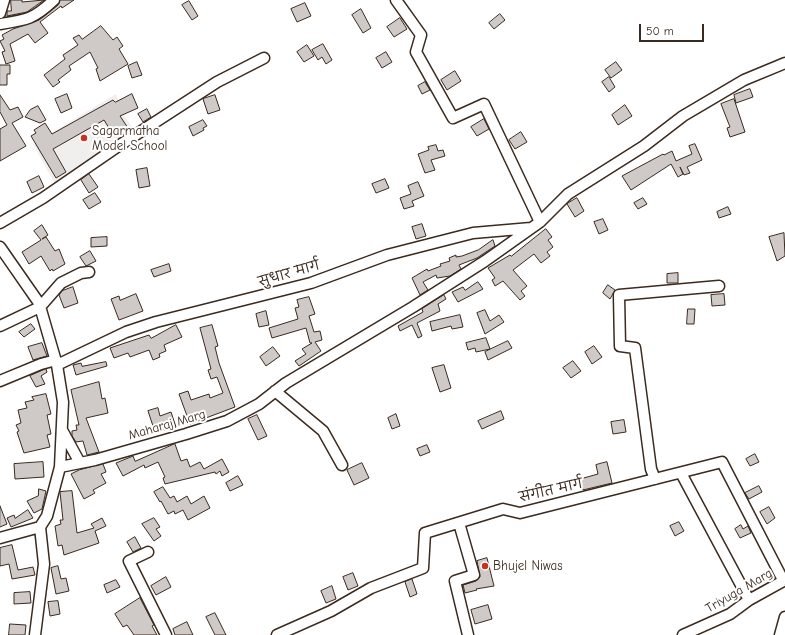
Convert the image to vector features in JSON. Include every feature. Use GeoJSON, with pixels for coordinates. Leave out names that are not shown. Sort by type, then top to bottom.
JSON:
{"type":"FeatureCollection","features":[{"type":"Feature","properties":{"kind":"street"},"geometry":{"type":"LineString","coordinates":[[0,13],[4,0]]}},
{"type":"Feature","properties":{"kind":"street"},"geometry":{"type":"LineString","coordinates":[[0,24],[26,20],[39,14],[54,0]]}},
{"type":"Feature","properties":{"kind":"street"},"geometry":{"type":"LineString","coordinates":[[396,0],[421,35],[416,52],[453,118],[484,104],[536,225]]}},
{"type":"Feature","properties":{"kind":"street"},"geometry":{"type":"LineString","coordinates":[[0,223],[43,198],[120,145],[217,82],[264,58]]}},
{"type":"Feature","properties":{"kind":"street","name":"Maharaj Marg"},"geometry":{"type":"LineString","coordinates":[[60,467],[186,434],[227,421],[259,404],[275,391],[485,261],[536,225],[568,194],[644,146],[683,116],[744,80],[785,63]]}},
{"type":"Feature","properties":{"kind":"street","name":"सुधार मार्ग"},"geometry":{"type":"LineString","coordinates":[[0,381],[41,364],[57,362],[126,332],[156,322],[310,283],[387,255],[465,235],[536,225]]}},
{"type":"Feature","properties":{"kind":"street"},"geometry":{"type":"LineString","coordinates":[[0,247],[40,307],[57,362],[63,402],[60,467],[47,516],[40,527],[44,564],[35,635]]}},
{"type":"Feature","properties":{"kind":"street"},"geometry":{"type":"LineString","coordinates":[[0,326],[40,307],[61,283],[81,273],[89,272]]}},
{"type":"Feature","properties":{"kind":"street"},"geometry":{"type":"LineString","coordinates":[[655,480],[651,469],[635,348],[620,346],[619,295],[719,286]]}},
{"type":"Feature","properties":{"kind":"street"},"geometry":{"type":"LineString","coordinates":[[275,391],[323,431],[342,465]]}},
{"type":"Feature","properties":{"kind":"street"},"geometry":{"type":"LineString","coordinates":[[62,430],[80,463]]}},
{"type":"Feature","properties":{"kind":"street","name":"संगीत मार्ग"},"geometry":{"type":"LineString","coordinates":[[277,635],[331,611],[371,588],[423,568],[425,533],[504,509],[520,513],[722,462],[784,580]]}},
{"type":"Feature","properties":{"kind":"street"},"geometry":{"type":"LineString","coordinates":[[681,473],[749,600]]}},
{"type":"Feature","properties":{"kind":"street"},"geometry":{"type":"LineString","coordinates":[[459,523],[474,575],[455,581],[468,635]]}},
{"type":"Feature","properties":{"kind":"street"},"geometry":{"type":"LineString","coordinates":[[0,538],[40,527]]}},
{"type":"Feature","properties":{"kind":"street"},"geometry":{"type":"LineString","coordinates":[[148,552],[129,561],[166,635]]}},
{"type":"Feature","properties":{"kind":"street","name":"Triyuga Marg"},"geometry":{"type":"LineString","coordinates":[[683,635],[730,614],[749,600],[784,580]]}},
{"type":"Feature","properties":{"kind":"street"},"geometry":{"type":"LineString","coordinates":[[780,635],[785,617]]}},
{"type":"Feature","properties":{"kind":"shaded area","name":"Sagarmatha Model School"},"geometry":{"type":"Polygon","coordinates":[[[116,94],[123,114],[135,131],[55,184],[33,144],[116,94]]]}},
{"type":"Feature","properties":{"kind":"building"},"geometry":{"type":"Polygon","coordinates":[[[11,0],[22,0],[22,2],[44,0],[27,12],[7,16],[7,11],[11,11],[11,0]]]}},
{"type":"Feature","properties":{"kind":"building"},"geometry":{"type":"Polygon","coordinates":[[[60,0],[74,0],[62,8],[61,6],[40,22],[48,33],[35,43],[28,34],[10,44],[15,61],[6,64],[2,52],[5,51],[0,41],[4,39],[2,35],[13,29],[39,20],[58,5],[60,0]]]}},
{"type":"Feature","properties":{"kind":"building"},"geometry":{"type":"Polygon","coordinates":[[[189,1],[198,16],[192,20],[182,5],[189,1]]]}},
{"type":"Feature","properties":{"kind":"building"},"geometry":{"type":"Polygon","coordinates":[[[305,3],[311,16],[297,22],[291,9],[305,3]]]}},
{"type":"Feature","properties":{"kind":"building"},"geometry":{"type":"Polygon","coordinates":[[[361,9],[371,28],[363,33],[352,15],[361,9]]]}},
{"type":"Feature","properties":{"kind":"building"},"geometry":{"type":"Polygon","coordinates":[[[500,14],[505,20],[494,29],[489,23],[500,14]]]}},
{"type":"Feature","properties":{"kind":"building"},"geometry":{"type":"Polygon","coordinates":[[[400,18],[407,29],[394,37],[387,27],[400,18]]]}},
{"type":"Feature","properties":{"kind":"building"},"geometry":{"type":"Polygon","coordinates":[[[101,26],[113,40],[117,37],[123,46],[119,49],[128,64],[100,81],[96,69],[98,68],[90,52],[69,66],[71,70],[58,80],[60,82],[53,87],[44,75],[65,59],[63,55],[78,45],[73,38],[79,35],[82,39],[101,26]]]}},
{"type":"Feature","properties":{"kind":"building"},"geometry":{"type":"Polygon","coordinates":[[[323,44],[332,60],[326,64],[322,57],[318,60],[312,50],[323,44]]]}},
{"type":"Feature","properties":{"kind":"building"},"geometry":{"type":"Polygon","coordinates":[[[307,45],[314,56],[304,62],[297,52],[307,45]]]}},
{"type":"Feature","properties":{"kind":"building"},"geometry":{"type":"Polygon","coordinates":[[[386,52],[392,62],[382,68],[376,58],[386,52]]]}},
{"type":"Feature","properties":{"kind":"building"},"geometry":{"type":"Polygon","coordinates":[[[137,62],[142,75],[132,78],[128,66],[137,62]]]}},
{"type":"Feature","properties":{"kind":"building"},"geometry":{"type":"Polygon","coordinates":[[[616,62],[622,70],[611,78],[605,70],[616,62]]]}},
{"type":"Feature","properties":{"kind":"building"},"geometry":{"type":"Polygon","coordinates":[[[0,65],[10,65],[10,74],[7,74],[7,85],[0,85],[0,65]]]}},
{"type":"Feature","properties":{"kind":"building"},"geometry":{"type":"Polygon","coordinates":[[[455,71],[461,81],[447,90],[441,80],[455,71]]]}},
{"type":"Feature","properties":{"kind":"building"},"geometry":{"type":"Polygon","coordinates":[[[609,77],[615,87],[609,92],[602,82],[609,77]]]}},
{"type":"Feature","properties":{"kind":"building"},"geometry":{"type":"Polygon","coordinates":[[[425,82],[430,90],[422,94],[418,86],[425,82]]]}},
{"type":"Feature","properties":{"kind":"building"},"geometry":{"type":"Polygon","coordinates":[[[750,89],[753,97],[736,103],[734,95],[750,89]]]}},
{"type":"Feature","properties":{"kind":"building"},"geometry":{"type":"Polygon","coordinates":[[[67,94],[72,108],[61,113],[55,99],[67,94]]]}},
{"type":"Feature","properties":{"kind":"building"},"geometry":{"type":"Polygon","coordinates":[[[132,94],[138,108],[120,116],[130,131],[121,136],[119,133],[114,136],[104,120],[53,149],[66,172],[56,178],[31,136],[36,133],[34,130],[45,123],[52,134],[113,100],[115,102],[132,94]]]}},
{"type":"Feature","properties":{"kind":"building"},"geometry":{"type":"Polygon","coordinates":[[[0,95],[10,110],[18,107],[23,117],[12,123],[26,146],[0,161],[0,129],[7,125],[0,112],[0,95]]]}},
{"type":"Feature","properties":{"kind":"building"},"geometry":{"type":"Polygon","coordinates":[[[215,95],[220,110],[208,114],[203,99],[215,95]]]}},
{"type":"Feature","properties":{"kind":"building"},"geometry":{"type":"Polygon","coordinates":[[[734,99],[745,132],[730,137],[727,128],[730,127],[721,104],[734,99]]]}},
{"type":"Feature","properties":{"kind":"building"},"geometry":{"type":"Polygon","coordinates":[[[625,105],[632,116],[618,125],[612,115],[625,105]]]}},
{"type":"Feature","properties":{"kind":"building"},"geometry":{"type":"Polygon","coordinates":[[[38,106],[46,120],[40,123],[25,117],[30,110],[38,106]]]}},
{"type":"Feature","properties":{"kind":"building"},"geometry":{"type":"Polygon","coordinates":[[[147,109],[151,117],[143,122],[138,114],[147,109]]]}},
{"type":"Feature","properties":{"kind":"building"},"geometry":{"type":"Polygon","coordinates":[[[484,119],[489,129],[477,136],[471,127],[484,119]]]}},
{"type":"Feature","properties":{"kind":"building"},"geometry":{"type":"Polygon","coordinates":[[[203,120],[207,126],[203,128],[204,130],[193,136],[189,127],[203,120]]]}},
{"type":"Feature","properties":{"kind":"building"},"geometry":{"type":"Polygon","coordinates":[[[521,132],[527,142],[515,149],[509,140],[521,132]]]}},
{"type":"Feature","properties":{"kind":"building"},"geometry":{"type":"Polygon","coordinates":[[[695,144],[702,160],[687,167],[690,173],[684,175],[680,167],[683,174],[678,177],[671,164],[631,190],[622,176],[663,154],[664,155],[672,151],[676,161],[692,154],[689,146],[695,144]]]}},
{"type":"Feature","properties":{"kind":"building"},"geometry":{"type":"Polygon","coordinates":[[[436,145],[438,151],[443,150],[445,156],[431,160],[435,170],[425,173],[418,154],[429,150],[428,147],[436,145]]]}},
{"type":"Feature","properties":{"kind":"building"},"geometry":{"type":"Polygon","coordinates":[[[147,168],[150,186],[139,188],[136,170],[147,168]]]}},
{"type":"Feature","properties":{"kind":"building"},"geometry":{"type":"Polygon","coordinates":[[[89,174],[98,187],[89,193],[81,180],[89,174]]]}},
{"type":"Feature","properties":{"kind":"building"},"geometry":{"type":"Polygon","coordinates":[[[39,176],[44,187],[32,193],[27,182],[39,176]]]}},
{"type":"Feature","properties":{"kind":"building"},"geometry":{"type":"Polygon","coordinates":[[[385,179],[389,188],[376,193],[372,184],[385,179]]]}},
{"type":"Feature","properties":{"kind":"building"},"geometry":{"type":"Polygon","coordinates":[[[418,182],[424,196],[412,201],[414,206],[404,209],[400,198],[411,194],[408,186],[418,182]]]}},
{"type":"Feature","properties":{"kind":"building"},"geometry":{"type":"Polygon","coordinates":[[[95,193],[101,202],[89,209],[83,200],[95,193]]]}},
{"type":"Feature","properties":{"kind":"building"},"geometry":{"type":"Polygon","coordinates":[[[577,198],[584,211],[575,217],[567,204],[577,198]]]}},
{"type":"Feature","properties":{"kind":"building"},"geometry":{"type":"Polygon","coordinates":[[[643,198],[647,204],[638,209],[634,203],[643,198]]]}},
{"type":"Feature","properties":{"kind":"building"},"geometry":{"type":"Polygon","coordinates":[[[728,207],[731,214],[719,218],[717,212],[728,207]]]}},
{"type":"Feature","properties":{"kind":"building"},"geometry":{"type":"Polygon","coordinates":[[[603,219],[608,230],[599,234],[594,222],[603,219]]]}},
{"type":"Feature","properties":{"kind":"building"},"geometry":{"type":"Polygon","coordinates":[[[422,224],[426,236],[416,239],[412,227],[422,224]]]}},
{"type":"Feature","properties":{"kind":"building"},"geometry":{"type":"Polygon","coordinates":[[[42,225],[48,235],[42,239],[46,237],[55,251],[59,249],[65,264],[53,271],[52,269],[50,271],[41,256],[29,264],[22,252],[41,240],[34,231],[42,225]]]}},
{"type":"Feature","properties":{"kind":"building"},"geometry":{"type":"Polygon","coordinates":[[[546,229],[552,237],[548,240],[553,247],[547,252],[550,256],[541,263],[534,254],[513,270],[527,286],[521,291],[525,296],[520,300],[503,281],[495,286],[492,280],[495,278],[488,268],[510,255],[511,256],[546,229]]]}},
{"type":"Feature","properties":{"kind":"building"},"geometry":{"type":"Polygon","coordinates":[[[784,233],[785,256],[777,261],[769,237],[784,233]]]}},
{"type":"Feature","properties":{"kind":"building"},"geometry":{"type":"Polygon","coordinates":[[[107,237],[107,246],[91,247],[91,238],[107,237]]]}},
{"type":"Feature","properties":{"kind":"building"},"geometry":{"type":"Polygon","coordinates":[[[493,240],[495,246],[477,258],[459,265],[461,269],[450,276],[437,278],[436,275],[423,282],[428,290],[420,295],[412,278],[427,269],[428,271],[441,266],[440,264],[450,261],[449,258],[456,255],[456,257],[462,256],[478,250],[493,240]]]}},
{"type":"Feature","properties":{"kind":"building"},"geometry":{"type":"Polygon","coordinates":[[[90,251],[96,261],[86,266],[80,257],[90,251]]]}},
{"type":"Feature","properties":{"kind":"building"},"geometry":{"type":"Polygon","coordinates":[[[169,264],[171,271],[154,277],[151,270],[169,264]]]}},
{"type":"Feature","properties":{"kind":"building"},"geometry":{"type":"Polygon","coordinates":[[[678,273],[678,283],[667,283],[667,274],[678,273]]]}},
{"type":"Feature","properties":{"kind":"building"},"geometry":{"type":"Polygon","coordinates":[[[478,282],[483,289],[458,302],[452,292],[463,287],[465,290],[478,282]]]}},
{"type":"Feature","properties":{"kind":"building"},"geometry":{"type":"Polygon","coordinates":[[[608,285],[615,290],[610,299],[603,293],[608,285]]]}},
{"type":"Feature","properties":{"kind":"building"},"geometry":{"type":"Polygon","coordinates":[[[73,287],[78,303],[64,308],[59,295],[62,291],[73,287]]]}},
{"type":"Feature","properties":{"kind":"building"},"geometry":{"type":"Polygon","coordinates":[[[136,294],[143,311],[119,320],[111,299],[119,296],[120,300],[136,294]]]}},
{"type":"Feature","properties":{"kind":"building"},"geometry":{"type":"Polygon","coordinates":[[[724,294],[725,305],[712,306],[711,295],[724,294]]]}},
{"type":"Feature","properties":{"kind":"building"},"geometry":{"type":"Polygon","coordinates":[[[444,295],[446,299],[438,304],[440,311],[417,323],[422,336],[418,338],[412,325],[400,331],[398,326],[423,312],[422,309],[444,295]]]}},
{"type":"Feature","properties":{"kind":"building"},"geometry":{"type":"Polygon","coordinates":[[[309,297],[315,314],[309,316],[314,332],[320,331],[322,340],[315,342],[321,351],[299,366],[295,361],[306,354],[302,349],[312,343],[310,343],[306,328],[272,338],[269,328],[298,319],[295,308],[299,307],[297,300],[309,297]]]}},
{"type":"Feature","properties":{"kind":"building"},"geometry":{"type":"Polygon","coordinates":[[[688,309],[695,309],[694,324],[687,324],[688,309]]]}},
{"type":"Feature","properties":{"kind":"building"},"geometry":{"type":"Polygon","coordinates":[[[485,310],[490,321],[499,315],[504,322],[485,334],[477,313],[485,310]]]}},
{"type":"Feature","properties":{"kind":"building"},"geometry":{"type":"Polygon","coordinates":[[[266,311],[269,325],[259,327],[256,314],[266,311]]]}},
{"type":"Feature","properties":{"kind":"building"},"geometry":{"type":"Polygon","coordinates":[[[460,315],[463,327],[452,329],[451,326],[432,331],[430,322],[460,315]]]}},
{"type":"Feature","properties":{"kind":"building"},"geometry":{"type":"Polygon","coordinates":[[[31,324],[35,329],[24,337],[19,332],[31,324]]]}},
{"type":"Feature","properties":{"kind":"building"},"geometry":{"type":"Polygon","coordinates":[[[176,325],[182,337],[164,345],[166,351],[159,354],[160,357],[153,360],[149,350],[130,357],[128,353],[114,358],[110,348],[149,335],[151,338],[176,325]]]}},
{"type":"Feature","properties":{"kind":"building"},"geometry":{"type":"Polygon","coordinates":[[[212,325],[218,346],[215,347],[219,363],[235,407],[190,424],[179,394],[188,391],[191,400],[209,394],[210,398],[223,393],[217,377],[211,379],[208,370],[211,369],[200,328],[212,325]]]}},
{"type":"Feature","properties":{"kind":"building"},"geometry":{"type":"Polygon","coordinates":[[[486,338],[490,349],[476,352],[475,348],[468,350],[466,343],[486,338]]]}},
{"type":"Feature","properties":{"kind":"building"},"geometry":{"type":"Polygon","coordinates":[[[508,341],[512,348],[488,360],[485,352],[508,341]]]}},
{"type":"Feature","properties":{"kind":"building"},"geometry":{"type":"Polygon","coordinates":[[[42,343],[47,356],[33,360],[28,347],[42,343]]]}},
{"type":"Feature","properties":{"kind":"building"},"geometry":{"type":"Polygon","coordinates":[[[594,346],[602,357],[592,364],[585,352],[594,346]]]}},
{"type":"Feature","properties":{"kind":"building"},"geometry":{"type":"Polygon","coordinates":[[[273,347],[280,356],[266,366],[260,357],[273,347]]]}},
{"type":"Feature","properties":{"kind":"building"},"geometry":{"type":"Polygon","coordinates":[[[573,361],[581,371],[571,378],[563,368],[573,361]]]}},
{"type":"Feature","properties":{"kind":"building"},"geometry":{"type":"Polygon","coordinates":[[[106,362],[107,366],[76,375],[73,365],[81,363],[82,366],[106,362]]]}},
{"type":"Feature","properties":{"kind":"building"},"geometry":{"type":"Polygon","coordinates":[[[444,365],[451,388],[440,392],[432,368],[444,365]]]}},
{"type":"Feature","properties":{"kind":"building"},"geometry":{"type":"Polygon","coordinates":[[[46,369],[47,372],[41,376],[45,384],[36,387],[30,376],[46,369]]]}},
{"type":"Feature","properties":{"kind":"building"},"geometry":{"type":"Polygon","coordinates":[[[99,382],[102,399],[105,398],[108,413],[86,418],[99,452],[87,455],[83,441],[76,442],[72,436],[72,431],[77,430],[76,425],[79,425],[71,390],[99,382]]]}},
{"type":"Feature","properties":{"kind":"building"},"geometry":{"type":"Polygon","coordinates":[[[46,394],[51,414],[47,415],[51,434],[47,435],[50,447],[24,453],[17,432],[19,431],[16,425],[21,423],[18,410],[27,408],[25,402],[34,400],[32,397],[46,394]]]}},
{"type":"Feature","properties":{"kind":"building"},"geometry":{"type":"Polygon","coordinates":[[[158,408],[160,416],[171,412],[176,427],[164,430],[162,424],[153,426],[148,411],[158,408]]]}},
{"type":"Feature","properties":{"kind":"building"},"geometry":{"type":"Polygon","coordinates":[[[501,411],[504,419],[482,429],[478,421],[501,411]]]}},
{"type":"Feature","properties":{"kind":"building"},"geometry":{"type":"Polygon","coordinates":[[[396,414],[400,426],[392,429],[388,418],[396,414]]]}},
{"type":"Feature","properties":{"kind":"building"},"geometry":{"type":"Polygon","coordinates":[[[257,415],[267,436],[258,440],[248,419],[257,415]]]}},
{"type":"Feature","properties":{"kind":"building"},"geometry":{"type":"Polygon","coordinates":[[[624,420],[626,432],[613,434],[611,422],[624,420]]]}},
{"type":"Feature","properties":{"kind":"building"},"geometry":{"type":"Polygon","coordinates":[[[175,444],[181,461],[187,459],[190,467],[200,462],[204,469],[222,459],[229,472],[222,476],[220,471],[216,474],[215,472],[165,484],[163,478],[165,477],[158,462],[145,468],[144,465],[123,476],[116,463],[133,456],[135,461],[175,444]]]}},
{"type":"Feature","properties":{"kind":"building"},"geometry":{"type":"Polygon","coordinates":[[[427,445],[430,452],[420,456],[417,449],[427,445]]]}},
{"type":"Feature","properties":{"kind":"building"},"geometry":{"type":"Polygon","coordinates":[[[755,454],[759,462],[750,466],[746,459],[755,454]]]}},
{"type":"Feature","properties":{"kind":"building"},"geometry":{"type":"Polygon","coordinates":[[[43,462],[44,477],[15,479],[14,464],[43,462]]]}},
{"type":"Feature","properties":{"kind":"building"},"geometry":{"type":"Polygon","coordinates":[[[607,462],[612,483],[583,490],[580,479],[598,474],[596,465],[607,462]]]}},
{"type":"Feature","properties":{"kind":"building"},"geometry":{"type":"Polygon","coordinates":[[[362,463],[369,478],[354,485],[347,470],[362,463]]]}},
{"type":"Feature","properties":{"kind":"building"},"geometry":{"type":"Polygon","coordinates":[[[103,464],[106,472],[101,474],[106,483],[93,490],[95,493],[84,499],[71,474],[79,470],[103,464]]]}},
{"type":"Feature","properties":{"kind":"building"},"geometry":{"type":"Polygon","coordinates":[[[238,476],[243,485],[230,491],[226,483],[238,476]]]}},
{"type":"Feature","properties":{"kind":"building"},"geometry":{"type":"Polygon","coordinates":[[[759,486],[762,492],[749,499],[745,493],[759,486]]]}},
{"type":"Feature","properties":{"kind":"building"},"geometry":{"type":"Polygon","coordinates":[[[163,487],[170,498],[174,496],[177,502],[187,496],[191,504],[204,496],[210,508],[188,520],[183,510],[175,514],[174,511],[168,514],[154,492],[163,487]]]}},
{"type":"Feature","properties":{"kind":"building"},"geometry":{"type":"Polygon","coordinates":[[[39,489],[46,491],[42,509],[34,513],[27,501],[38,496],[39,489]]]}},
{"type":"Feature","properties":{"kind":"building"},"geometry":{"type":"Polygon","coordinates":[[[72,491],[77,533],[94,528],[91,524],[102,518],[106,526],[95,531],[99,543],[64,555],[62,545],[58,546],[55,526],[61,524],[60,520],[63,520],[60,492],[72,491]]]}},
{"type":"Feature","properties":{"kind":"building"},"geometry":{"type":"Polygon","coordinates":[[[0,506],[7,524],[0,527],[0,506]]]}},
{"type":"Feature","properties":{"kind":"building"},"geometry":{"type":"Polygon","coordinates":[[[769,507],[775,518],[767,524],[760,512],[769,507]]]}},
{"type":"Feature","properties":{"kind":"building"},"geometry":{"type":"Polygon","coordinates":[[[28,510],[33,518],[11,527],[7,518],[14,515],[15,518],[28,510]]]}},
{"type":"Feature","properties":{"kind":"building"},"geometry":{"type":"Polygon","coordinates":[[[154,518],[160,527],[156,529],[161,536],[154,541],[142,524],[154,518]]]}},
{"type":"Feature","properties":{"kind":"building"},"geometry":{"type":"Polygon","coordinates":[[[679,522],[684,531],[675,536],[670,526],[679,522]]]}},
{"type":"Feature","properties":{"kind":"building"},"geometry":{"type":"Polygon","coordinates":[[[741,525],[743,529],[748,526],[751,533],[740,538],[735,529],[741,525]]]}},
{"type":"Feature","properties":{"kind":"building"},"geometry":{"type":"Polygon","coordinates":[[[135,537],[141,548],[133,552],[127,542],[135,537]]]}},
{"type":"Feature","properties":{"kind":"building"},"geometry":{"type":"Polygon","coordinates":[[[12,545],[18,570],[33,567],[35,575],[12,579],[9,564],[0,566],[0,548],[12,545]]]}},
{"type":"Feature","properties":{"kind":"building"},"geometry":{"type":"Polygon","coordinates":[[[487,558],[494,586],[476,589],[477,590],[465,593],[463,585],[476,581],[480,577],[477,561],[487,558]]]}},
{"type":"Feature","properties":{"kind":"building"},"geometry":{"type":"Polygon","coordinates":[[[58,566],[61,579],[66,578],[69,591],[56,594],[51,568],[58,566]]]}},
{"type":"Feature","properties":{"kind":"building"},"geometry":{"type":"Polygon","coordinates":[[[353,573],[358,586],[348,590],[343,577],[353,573]]]}},
{"type":"Feature","properties":{"kind":"building"},"geometry":{"type":"Polygon","coordinates":[[[166,577],[171,587],[156,595],[151,586],[166,577]]]}},
{"type":"Feature","properties":{"kind":"building"},"geometry":{"type":"Polygon","coordinates":[[[412,579],[417,594],[410,597],[405,582],[412,579]]]}},
{"type":"Feature","properties":{"kind":"building"},"geometry":{"type":"Polygon","coordinates":[[[116,580],[120,587],[107,593],[104,585],[116,580]]]}},
{"type":"Feature","properties":{"kind":"building"},"geometry":{"type":"Polygon","coordinates":[[[332,586],[336,599],[326,603],[321,591],[332,586]]]}},
{"type":"Feature","properties":{"kind":"building"},"geometry":{"type":"Polygon","coordinates":[[[30,592],[31,603],[14,604],[14,593],[30,592]]]}},
{"type":"Feature","properties":{"kind":"building"},"geometry":{"type":"Polygon","coordinates":[[[140,598],[154,625],[152,626],[157,635],[134,635],[127,625],[123,627],[115,614],[140,598]]]}},
{"type":"Feature","properties":{"kind":"building"},"geometry":{"type":"Polygon","coordinates":[[[58,601],[60,614],[50,616],[48,602],[58,601]]]}},
{"type":"Feature","properties":{"kind":"building"},"geometry":{"type":"Polygon","coordinates":[[[488,605],[492,619],[475,624],[471,610],[488,605]]]}},
{"type":"Feature","properties":{"kind":"building"},"geometry":{"type":"Polygon","coordinates":[[[215,613],[226,635],[215,635],[206,617],[215,613]]]}},
{"type":"Feature","properties":{"kind":"building"},"geometry":{"type":"Polygon","coordinates":[[[187,622],[193,635],[175,635],[173,629],[187,622]]]}},
{"type":"Feature","properties":{"kind":"building"},"geometry":{"type":"Polygon","coordinates":[[[10,624],[26,625],[25,635],[9,635],[10,624]]]}},
{"type":"Feature","properties":{"kind":"place","name":"Sagarmatha Model School"},"geometry":{"type":"Point","coordinates":[84,138]}},
{"type":"Feature","properties":{"kind":"place","name":"Bhujel Niwas"},"geometry":{"type":"Point","coordinates":[485,566]}}]}
